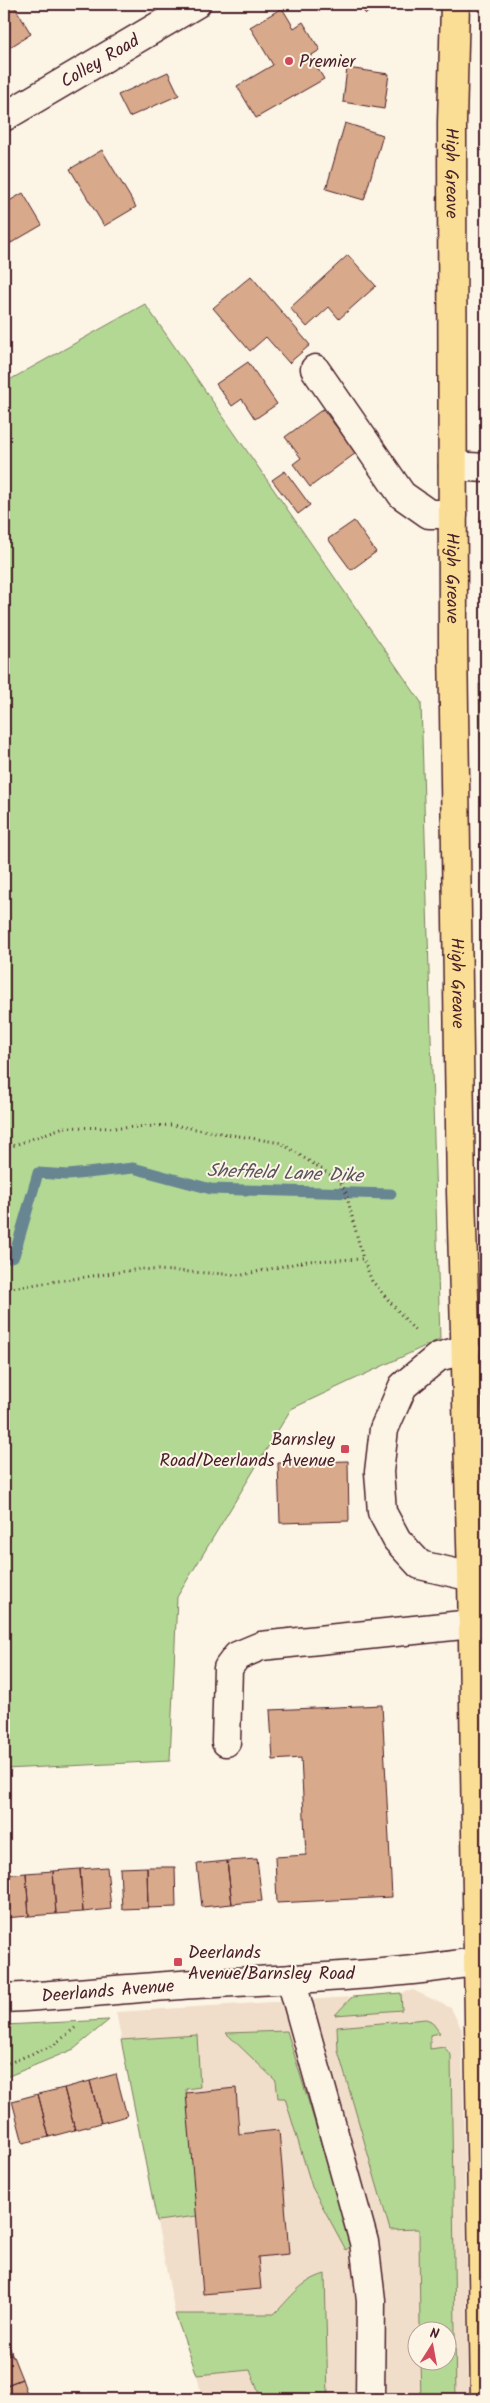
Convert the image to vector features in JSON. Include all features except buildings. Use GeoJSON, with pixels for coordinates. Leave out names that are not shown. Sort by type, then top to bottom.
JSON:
{"type":"FeatureCollection","features":[{"type":"Feature","properties":{"kind":"main road","name":"High Greave"},"geometry":{"type":"LineString","coordinates":[[455,4],[452,122],[453,514],[461,1162],[472,1624],[483,1960],[478,2049],[485,2399]]}},
{"type":"Feature","properties":{"kind":"street","name":"Colley Road"},"geometry":{"type":"LineString","coordinates":[[4,117],[196,4]]}},
{"type":"Feature","properties":{"kind":"street"},"geometry":{"type":"LineString","coordinates":[[316,369],[402,495],[429,514],[453,514]]}},
{"type":"Feature","properties":{"kind":"street"},"geometry":{"type":"LineString","coordinates":[[453,466],[486,468]]}},
{"type":"Feature","properties":{"kind":"street"},"geometry":{"type":"LineString","coordinates":[[466,1349],[438,1357],[403,1386],[384,1430],[378,1472],[382,1512],[397,1540],[420,1565],[472,1577]]}},
{"type":"Feature","properties":{"kind":"street"},"geometry":{"type":"LineString","coordinates":[[226,1742],[228,1668],[237,1656],[261,1646],[472,1624]]}},
{"type":"Feature","properties":{"kind":"street","name":"Deerlands Avenue"},"geometry":{"type":"LineString","coordinates":[[4,1998],[119,1991],[178,1985],[291,1980],[412,1970],[483,1960]]}},
{"type":"Feature","properties":{"kind":"street"},"geometry":{"type":"LineString","coordinates":[[291,1980],[364,2242],[371,2300],[370,2399]]}},
{"type":"Feature","properties":{"kind":"path"},"geometry":{"type":"LineString","coordinates":[[4,1149],[64,1126],[120,1128],[172,1125],[281,1143],[340,1181],[346,1193],[363,1259],[372,1281],[421,1337]]}},
{"type":"Feature","properties":{"kind":"path"},"geometry":{"type":"LineString","coordinates":[[4,1289],[140,1269],[242,1275],[307,1261],[363,1259]]}},
{"type":"Feature","properties":{"kind":"path"},"geometry":{"type":"LineString","coordinates":[[4,2065],[54,2045],[119,1991]]}},
{"type":"Feature","properties":{"kind":"shaded area"},"geometry":{"type":"Polygon","coordinates":[[[413,1990],[451,2008],[462,2030],[469,2399],[202,2399],[197,2375],[175,2314],[116,2012],[401,1993],[413,1990]]]}},
{"type":"Feature","properties":{"kind":"green space"},"geometry":{"type":"Polygon","coordinates":[[[145,304],[421,702],[440,1339],[291,1409],[177,1597],[170,1761],[4,1769],[4,383],[145,304]]]}},
{"type":"Feature","properties":{"kind":"green space"},"geometry":{"type":"Polygon","coordinates":[[[479,684],[486,687],[486,1011],[479,684]]]}},
{"type":"Feature","properties":{"kind":"green space"},"geometry":{"type":"Polygon","coordinates":[[[401,1993],[402,2010],[335,2015],[352,1997],[401,1993]]]}},
{"type":"Feature","properties":{"kind":"green space"},"geometry":{"type":"Polygon","coordinates":[[[426,2019],[431,2021],[440,2033],[430,2035],[430,2049],[444,2047],[451,2055],[455,2320],[420,2320],[419,2229],[390,2230],[338,2051],[337,2027],[426,2019]]]}},
{"type":"Feature","properties":{"kind":"green space"},"geometry":{"type":"Polygon","coordinates":[[[109,2020],[74,2049],[4,2078],[4,2025],[109,2020]]]}},
{"type":"Feature","properties":{"kind":"green space"},"geometry":{"type":"Polygon","coordinates":[[[287,2031],[352,2245],[346,2250],[312,2187],[285,2098],[278,2098],[276,2081],[226,2033],[287,2031]]]}},
{"type":"Feature","properties":{"kind":"green space"},"geometry":{"type":"Polygon","coordinates":[[[197,2035],[200,2087],[186,2089],[197,2216],[157,2221],[121,2040],[197,2035]]]}},
{"type":"Feature","properties":{"kind":"green space"},"geometry":{"type":"Polygon","coordinates":[[[325,2274],[328,2399],[261,2399],[250,2370],[197,2375],[175,2314],[274,2314],[302,2285],[325,2274]]]}},
{"type":"Feature","properties":{"kind":"green space"},"geometry":{"type":"Polygon","coordinates":[[[420,2370],[456,2370],[456,2399],[421,2399],[420,2370]]]}},
{"type":"Feature","properties":{"kind":"waterway","name":"Sheffield Lane Dike"},"geometry":{"type":"LineString","coordinates":[[4,1259],[14,1256],[38,1173],[68,1175],[133,1168],[211,1189],[391,1194]]}},
{"type":"Feature","properties":{"kind":"place","name":"Premier"},"geometry":{"type":"Point","coordinates":[289,61]}},
{"type":"Feature","properties":{"kind":"place","name":"Barnsley Road/Deerlands Avenue"},"geometry":{"type":"Point","coordinates":[345,1449]}},
{"type":"Feature","properties":{"kind":"place","name":"Deerlands Avenue/Barnsley Road"},"geometry":{"type":"Point","coordinates":[178,1962]}}]}
